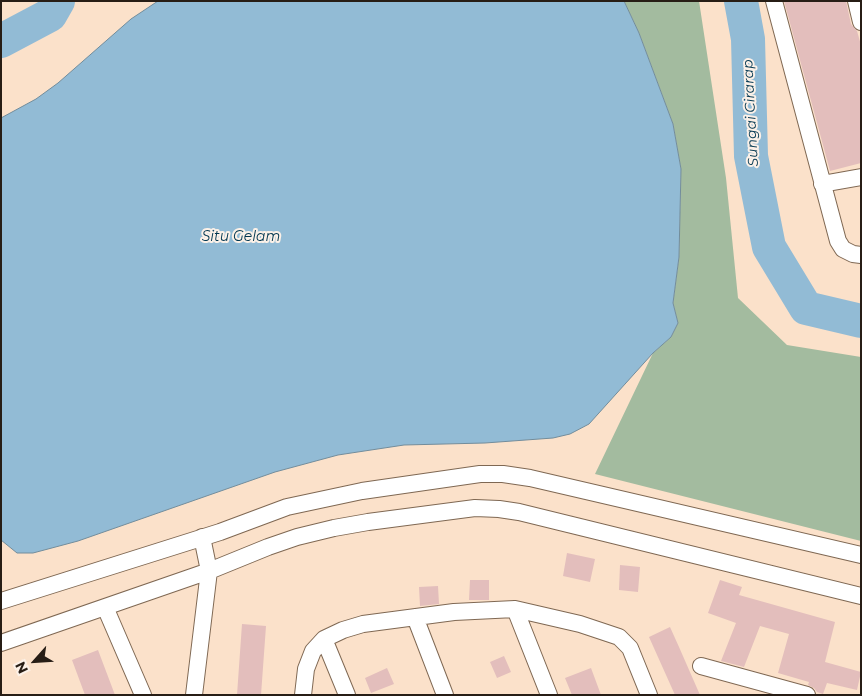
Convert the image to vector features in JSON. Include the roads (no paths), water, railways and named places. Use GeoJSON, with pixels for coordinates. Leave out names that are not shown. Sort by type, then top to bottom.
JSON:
{"type":"FeatureCollection","features":[{"type":"Feature","properties":{"kind":"street"},"geometry":{"type":"LineString","coordinates":[[774,1],[840,246],[848,252],[861,255]]}},
{"type":"Feature","properties":{"kind":"street"},"geometry":{"type":"LineString","coordinates":[[856,1],[861,22]]}},
{"type":"Feature","properties":{"kind":"street"},"geometry":{"type":"LineString","coordinates":[[822,184],[861,177]]}},
{"type":"Feature","properties":{"kind":"street"},"geometry":{"type":"LineString","coordinates":[[1,601],[203,540],[287,507],[362,491],[480,474],[504,474],[530,478],[861,555]]}},
{"type":"Feature","properties":{"kind":"street"},"geometry":{"type":"LineString","coordinates":[[1,643],[105,607],[208,567],[298,537],[334,528],[475,508],[519,512],[861,596]]}},
{"type":"Feature","properties":{"kind":"street"},"geometry":{"type":"LineString","coordinates":[[194,695],[208,567],[203,540]]}},
{"type":"Feature","properties":{"kind":"street"},"geometry":{"type":"LineString","coordinates":[[105,607],[143,695]]}},
{"type":"Feature","properties":{"kind":"street"},"geometry":{"type":"LineString","coordinates":[[515,609],[549,695]]}},
{"type":"Feature","properties":{"kind":"street"},"geometry":{"type":"LineString","coordinates":[[302,695],[306,669],[314,651],[324,639],[363,624],[454,612],[515,609],[580,624],[619,637],[630,648],[650,695]]}},
{"type":"Feature","properties":{"kind":"street"},"geometry":{"type":"LineString","coordinates":[[415,617],[445,695]]}},
{"type":"Feature","properties":{"kind":"street"},"geometry":{"type":"LineString","coordinates":[[324,639],[347,695]]}},
{"type":"Feature","properties":{"kind":"street"},"geometry":{"type":"LineString","coordinates":[[701,666],[756,687],[807,695]]}},
{"type":"Feature","properties":{"kind":"water","name":"Situ Gelam"},"geometry":{"type":"Polygon","coordinates":[[[158,1],[624,1],[639,33],[673,124],[681,169],[679,257],[673,303],[678,323],[671,337],[653,353],[589,424],[570,434],[553,438],[485,443],[404,445],[338,455],[275,472],[78,541],[33,553],[17,553],[1,540],[1,118],[36,99],[58,83],[131,19],[158,1]]]}},
{"type":"Feature","properties":{"kind":"waterway","name":"Sungai Cirarap"},"geometry":{"type":"LineString","coordinates":[[1,41],[50,15],[58,1]]}},
{"type":"Feature","properties":{"kind":"waterway","name":"Sungai Cirarap"},"geometry":{"type":"LineString","coordinates":[[741,1],[748,39],[751,156],[769,247],[806,308],[861,321]]}}]}
